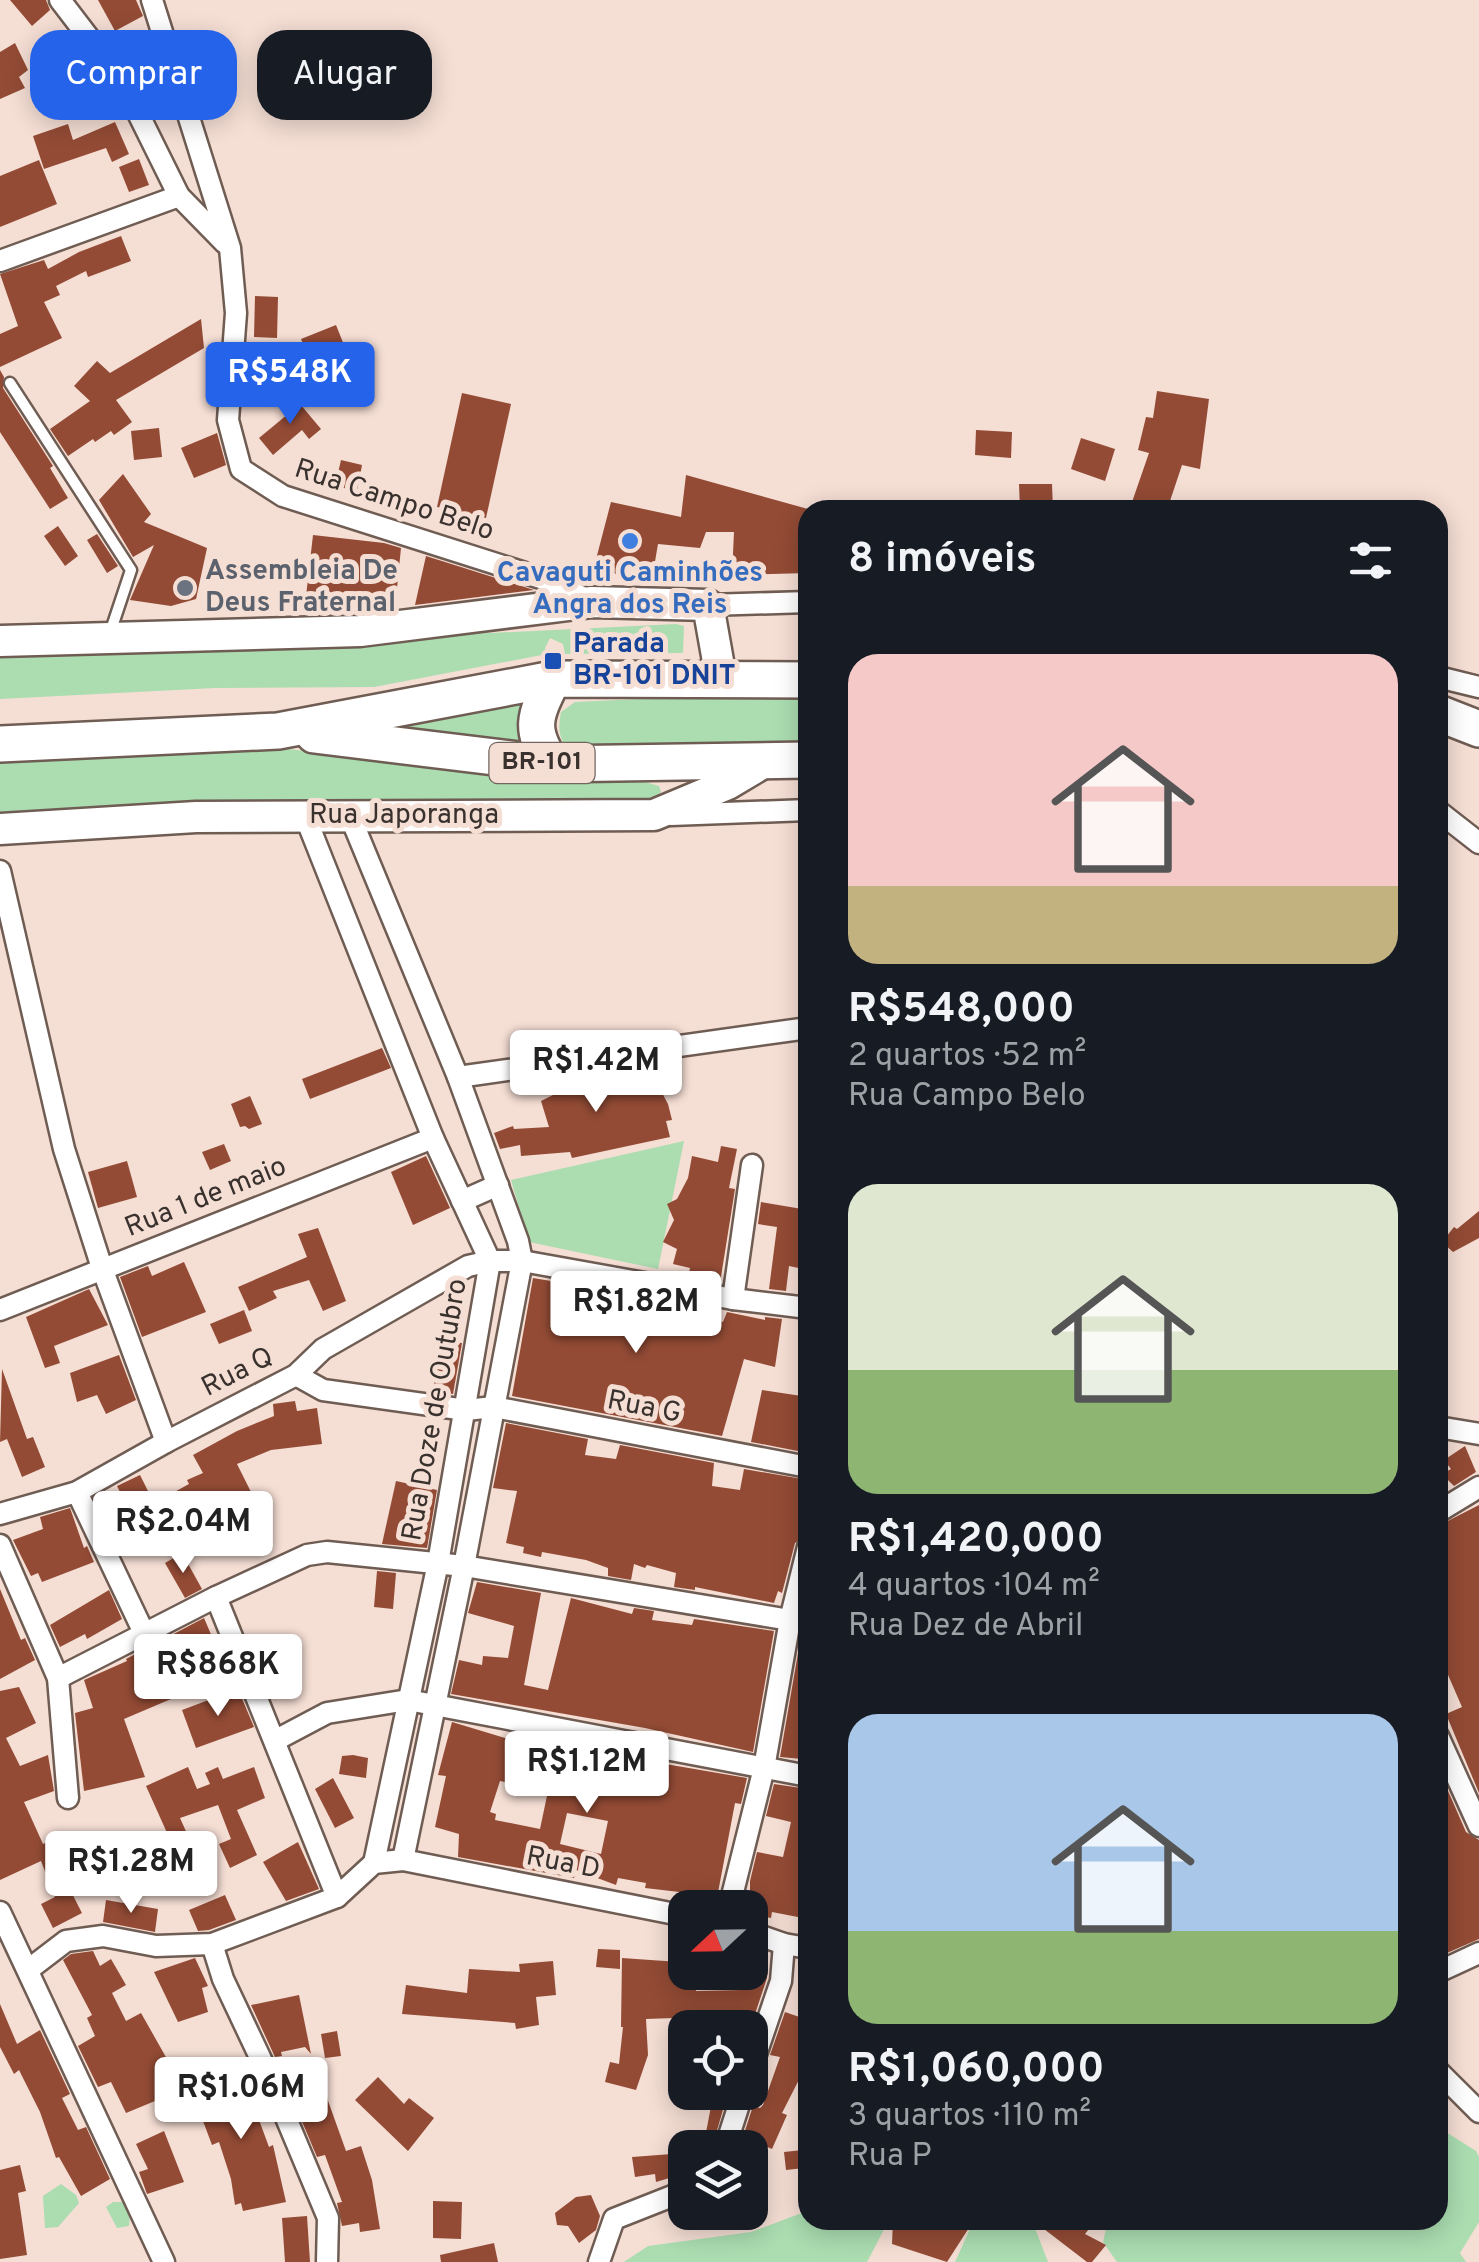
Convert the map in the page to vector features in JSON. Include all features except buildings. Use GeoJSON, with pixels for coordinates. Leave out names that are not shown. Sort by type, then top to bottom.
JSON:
{"type":"FeatureCollection","features":[{"type":"Feature","properties":{"kind":"highway","name":"BR-101"},"geometry":{"type":"LineString","coordinates":[[0,744],[278,731],[553,679],[798,680]]}},
{"type":"Feature","properties":{"kind":"highway"},"geometry":{"type":"LineString","coordinates":[[552,764],[537,742],[538,710],[553,679]]}},
{"type":"Feature","properties":{"kind":"highway"},"geometry":{"type":"LineString","coordinates":[[1448,717],[1479,729]]}},
{"type":"Feature","properties":{"kind":"highway","name":"BR-101"},"geometry":{"type":"LineString","coordinates":[[278,731],[552,764],[798,760]]}},
{"type":"Feature","properties":{"kind":"main road"},"geometry":{"type":"LineString","coordinates":[[0,641],[360,631],[592,602],[708,605],[721,678]]}},
{"type":"Feature","properties":{"kind":"main road"},"geometry":{"type":"LineString","coordinates":[[654,816],[728,784],[768,760]]}},
{"type":"Feature","properties":{"kind":"main road","name":"Rua Japoranga"},"geometry":{"type":"LineString","coordinates":[[0,829],[196,817],[654,816]]}},
{"type":"Feature","properties":{"kind":"street"},"geometry":{"type":"LineString","coordinates":[[60,0],[122,80],[179,196],[230,248]]}},
{"type":"Feature","properties":{"kind":"street","name":"Rua Campo Belo"},"geometry":{"type":"LineString","coordinates":[[152,0],[230,248],[236,313],[228,420],[241,469],[283,496],[550,581],[592,602]]}},
{"type":"Feature","properties":{"kind":"street"},"geometry":{"type":"LineString","coordinates":[[0,261],[179,196]]}},
{"type":"Feature","properties":{"kind":"street"},"geometry":{"type":"LineString","coordinates":[[708,605],[798,602]]}},
{"type":"Feature","properties":{"kind":"street"},"geometry":{"type":"LineString","coordinates":[[1448,679],[1479,687]]}},
{"type":"Feature","properties":{"kind":"street","name":"Rua Japoranga"},"geometry":{"type":"LineString","coordinates":[[654,816],[798,810]]}},
{"type":"Feature","properties":{"kind":"street","name":"Rua Doze de Outubro"},"geometry":{"type":"LineString","coordinates":[[304,816],[433,1138],[490,1260],[438,1563],[374,1863]]}},
{"type":"Feature","properties":{"kind":"street","name":"Rua Doze de Outubro"},"geometry":{"type":"LineString","coordinates":[[350,816],[458,1077],[522,1261],[403,1860]]}},
{"type":"Feature","properties":{"kind":"street"},"geometry":{"type":"LineString","coordinates":[[1448,820],[1479,843]]}},
{"type":"Feature","properties":{"kind":"street"},"geometry":{"type":"LineString","coordinates":[[0,871],[64,1148],[102,1268],[166,1442]]}},
{"type":"Feature","properties":{"kind":"street"},"geometry":{"type":"LineString","coordinates":[[458,1077],[798,1029]]}},
{"type":"Feature","properties":{"kind":"street","name":"Rua 1 de maio"},"geometry":{"type":"LineString","coordinates":[[0,1310],[433,1138]]}},
{"type":"Feature","properties":{"kind":"street"},"geometry":{"type":"LineString","coordinates":[[733,1298],[752,1165]]}},
{"type":"Feature","properties":{"kind":"street"},"geometry":{"type":"LineString","coordinates":[[462,1200],[498,1186]]}},
{"type":"Feature","properties":{"kind":"street"},"geometry":{"type":"LineString","coordinates":[[490,1260],[522,1261],[798,1307]]}},
{"type":"Feature","properties":{"kind":"street","name":"Rua Q"},"geometry":{"type":"LineString","coordinates":[[0,1514],[77,1492],[296,1375],[323,1349],[468,1266],[490,1260]]}},
{"type":"Feature","properties":{"kind":"street","name":"Rua G"},"geometry":{"type":"LineString","coordinates":[[296,1375],[324,1390],[466,1410],[494,1407],[798,1465]]}},
{"type":"Feature","properties":{"kind":"street"},"geometry":{"type":"LineString","coordinates":[[1448,1428],[1479,1434]]}},
{"type":"Feature","properties":{"kind":"street"},"geometry":{"type":"LineString","coordinates":[[1448,1506],[1479,1487]]}},
{"type":"Feature","properties":{"kind":"street"},"geometry":{"type":"LineString","coordinates":[[77,1492],[145,1634]]}},
{"type":"Feature","properties":{"kind":"street"},"geometry":{"type":"LineString","coordinates":[[0,1545],[58,1678],[68,1798]]}},
{"type":"Feature","properties":{"kind":"street"},"geometry":{"type":"LineString","coordinates":[[58,1678],[216,1597],[307,1555],[327,1552],[464,1566],[798,1621],[734,1890]]}},
{"type":"Feature","properties":{"kind":"street"},"geometry":{"type":"LineString","coordinates":[[216,1597],[336,1897]]}},
{"type":"Feature","properties":{"kind":"street"},"geometry":{"type":"LineString","coordinates":[[276,1740],[327,1714],[408,1700],[798,1774]]}},
{"type":"Feature","properties":{"kind":"street"},"geometry":{"type":"LineString","coordinates":[[1448,1758],[1479,1826]]}},
{"type":"Feature","properties":{"kind":"street","name":"Rua D"},"geometry":{"type":"LineString","coordinates":[[374,1863],[403,1860],[668,1913]]}},
{"type":"Feature","properties":{"kind":"street"},"geometry":{"type":"LineString","coordinates":[[28,1970],[66,1941],[103,1936],[156,1946],[212,1944],[336,1897],[374,1863]]}},
{"type":"Feature","properties":{"kind":"street"},"geometry":{"type":"LineString","coordinates":[[0,1912],[164,2262]]}},
{"type":"Feature","properties":{"kind":"street"},"geometry":{"type":"LineString","coordinates":[[768,1938],[798,1946]]}},
{"type":"Feature","properties":{"kind":"street"},"geometry":{"type":"LineString","coordinates":[[212,1944],[223,1979],[328,2218],[327,2262]]}},
{"type":"Feature","properties":{"kind":"street"},"geometry":{"type":"LineString","coordinates":[[768,2019],[781,1981],[784,1944]]}},
{"type":"Feature","properties":{"kind":"street"},"geometry":{"type":"LineString","coordinates":[[1448,1967],[1479,1953]]}},
{"type":"Feature","properties":{"kind":"street"},"geometry":{"type":"LineString","coordinates":[[1448,2081],[1479,2112]]}},
{"type":"Feature","properties":{"kind":"street"},"geometry":{"type":"LineString","coordinates":[[599,2262],[614,2218],[668,2197]]}},
{"type":"Feature","properties":{"kind":"lane"},"geometry":{"type":"LineString","coordinates":[[10,383],[131,570],[108,638]]}},
{"type":"Feature","properties":{"kind":"green space"},"geometry":{"type":"Polygon","coordinates":[[[684,626],[683,653],[565,654],[563,644],[550,638],[545,648],[547,654],[374,687],[215,688],[0,699],[0,657],[684,626]]]}},
{"type":"Feature","properties":{"kind":"green space"},"geometry":{"type":"Polygon","coordinates":[[[700,696],[798,697],[798,746],[570,752],[559,728],[561,712],[575,702],[700,696]]]}},
{"type":"Feature","properties":{"kind":"green space"},"geometry":{"type":"Polygon","coordinates":[[[524,701],[522,754],[350,727],[524,701]]]}},
{"type":"Feature","properties":{"kind":"green space"},"geometry":{"type":"Polygon","coordinates":[[[280,748],[539,783],[645,782],[659,786],[661,792],[638,803],[0,812],[0,761],[280,748]]]}},
{"type":"Feature","properties":{"kind":"green space"},"geometry":{"type":"Polygon","coordinates":[[[684,1141],[658,1269],[529,1242],[511,1180],[684,1141]]]}},
{"type":"Feature","properties":{"kind":"green space"},"geometry":{"type":"Polygon","coordinates":[[[1448,2133],[1479,2157],[1479,2222],[1460,2253],[1466,2262],[1117,2262],[1103,2242],[1106,2230],[1448,2230],[1448,2133]]]}},
{"type":"Feature","properties":{"kind":"green space"},"geometry":{"type":"Polygon","coordinates":[[[61,2184],[76,2195],[79,2203],[58,2227],[45,2228],[43,2196],[61,2184]]]}},
{"type":"Feature","properties":{"kind":"green space"},"geometry":{"type":"Polygon","coordinates":[[[113,2202],[125,2202],[129,2226],[117,2228],[106,2207],[113,2202]]]}},
{"type":"Feature","properties":{"kind":"green space"},"geometry":{"type":"Polygon","coordinates":[[[798,2214],[798,2230],[884,2230],[867,2262],[624,2262],[648,2246],[768,2230],[768,2226],[798,2214]]]}},
{"type":"Feature","properties":{"kind":"green space"},"geometry":{"type":"Polygon","coordinates":[[[969,2230],[1036,2230],[1048,2262],[955,2262],[969,2230]]]}},
{"type":"Feature","properties":{"kind":"place","name":"Cavaguti Caminhões Angra dos Reis"},"geometry":{"type":"Point","coordinates":[630,541]}},
{"type":"Feature","properties":{"kind":"place","name":"Assembleia De Deus Fraternal"},"geometry":{"type":"Point","coordinates":[185,588]}},
{"type":"Feature","properties":{"kind":"place","name":"Parada BR-101 DNIT"},"geometry":{"type":"Point","coordinates":[553,661]}}]}
